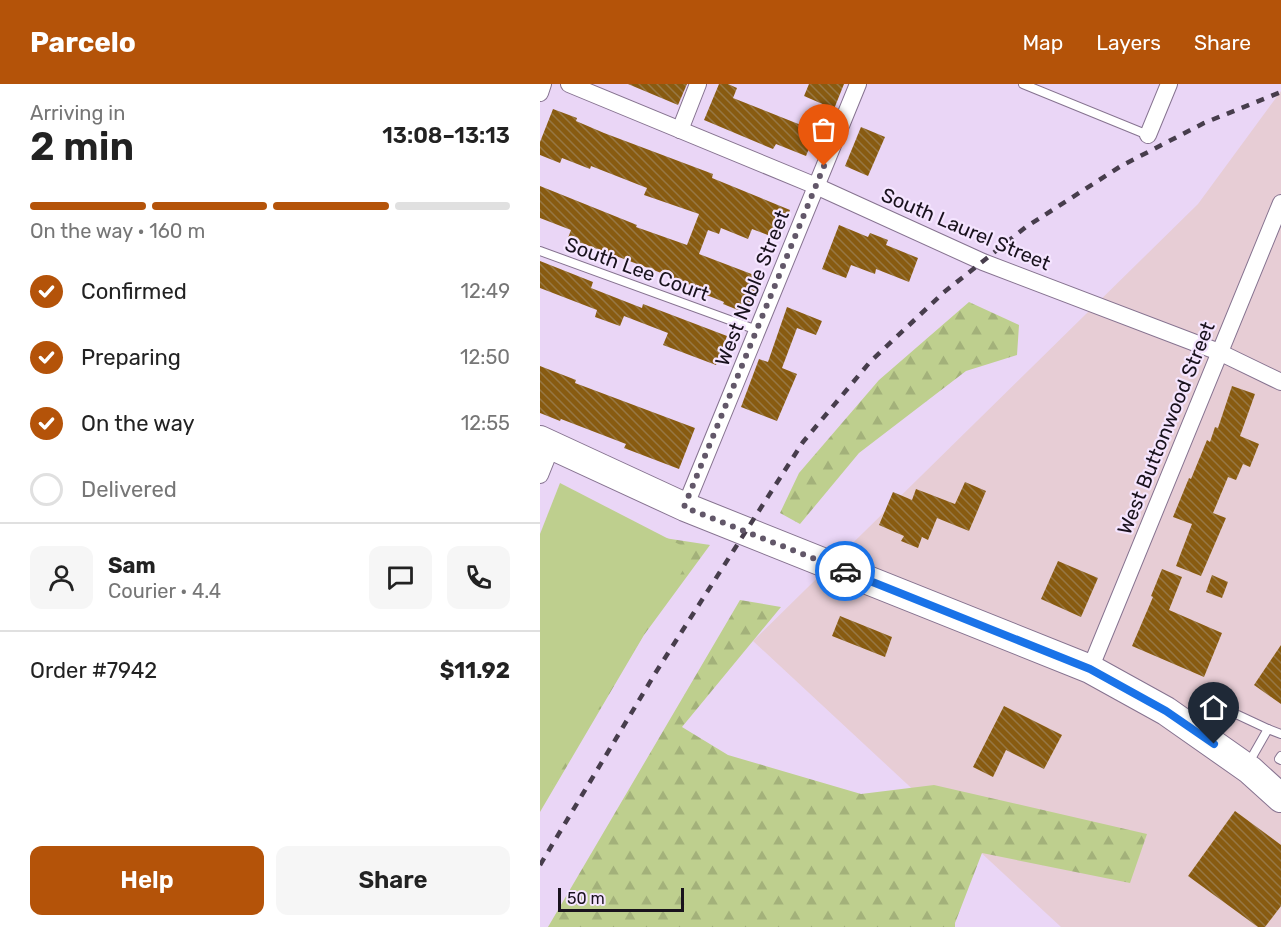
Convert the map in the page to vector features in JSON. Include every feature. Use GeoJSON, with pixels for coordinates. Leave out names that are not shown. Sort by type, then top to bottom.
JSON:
{"type":"FeatureCollection","features":[{"type":"Feature","properties":{"kind":"highway"},"geometry":{"type":"LineString","coordinates":[[546,442],[684,507],[1090,669],[1166,711],[1246,767],[1281,798]]}},
{"type":"Feature","properties":{"kind":"street"},"geometry":{"type":"LineString","coordinates":[[540,93],[543,84]]}},
{"type":"Feature","properties":{"kind":"street","name":"South Laurel Street"},"geometry":{"type":"LineString","coordinates":[[569,84],[816,186],[983,262],[1219,352],[1281,382]]}},
{"type":"Feature","properties":{"kind":"street"},"geometry":{"type":"LineString","coordinates":[[680,130],[698,84]]}},
{"type":"Feature","properties":{"kind":"street","name":"West Noble Street"},"geometry":{"type":"LineString","coordinates":[[684,507],[858,84]]}},
{"type":"Feature","properties":{"kind":"street"},"geometry":{"type":"LineString","coordinates":[[1148,135],[1169,84]]}},
{"type":"Feature","properties":{"kind":"street","name":"West Buttonwood Street"},"geometry":{"type":"LineString","coordinates":[[1090,669],[1281,203]]}},
{"type":"Feature","properties":{"kind":"street"},"geometry":{"type":"LineString","coordinates":[[540,475],[546,442]]}},
{"type":"Feature","properties":{"kind":"lane"},"geometry":{"type":"LineString","coordinates":[[1023,84],[1148,135]]}},
{"type":"Feature","properties":{"kind":"lane","name":"South Lee Court"},"geometry":{"type":"LineString","coordinates":[[540,251],[757,330]]}},
{"type":"Feature","properties":{"kind":"lane"},"geometry":{"type":"LineString","coordinates":[[1238,715],[1281,734]]}},
{"type":"Feature","properties":{"kind":"lane"},"geometry":{"type":"LineString","coordinates":[[1246,767],[1268,729]]}},
{"type":"Feature","properties":{"kind":"shaded area"},"geometry":{"type":"Polygon","coordinates":[[[1281,91],[1281,927],[1061,927],[753,641],[1198,204],[1281,91]]]}},
{"type":"Feature","properties":{"kind":"green space"},"geometry":{"type":"Polygon","coordinates":[[[969,302],[1019,325],[1017,355],[966,371],[859,453],[800,524],[780,513],[799,473],[879,380],[969,302]]]}},
{"type":"Feature","properties":{"kind":"green space"},"geometry":{"type":"Polygon","coordinates":[[[560,483],[694,552],[540,805],[540,534],[560,483]]]}},
{"type":"Feature","properties":{"kind":"green space"},"geometry":{"type":"Polygon","coordinates":[[[658,537],[710,545],[644,635],[540,812],[540,780],[658,537]]]}},
{"type":"Feature","properties":{"kind":"green space"},"geometry":{"type":"Polygon","coordinates":[[[740,600],[781,607],[682,727],[728,755],[861,794],[934,785],[1147,834],[1130,883],[982,853],[955,927],[548,927],[740,600]]]}},
{"type":"Feature","properties":{"kind":"building"},"geometry":{"type":"Polygon","coordinates":[[[628,84],[687,84],[678,105],[628,84]]]}},
{"type":"Feature","properties":{"kind":"building"},"geometry":{"type":"Polygon","coordinates":[[[719,84],[728,84],[737,88],[733,98],[816,131],[806,156],[776,144],[773,149],[704,120],[719,84]]]}},
{"type":"Feature","properties":{"kind":"building"},"geometry":{"type":"Polygon","coordinates":[[[809,84],[844,84],[834,109],[804,96],[809,84]]]}},
{"type":"Feature","properties":{"kind":"building"},"geometry":{"type":"Polygon","coordinates":[[[553,109],[577,118],[576,121],[604,133],[713,174],[712,178],[790,210],[778,239],[752,229],[748,239],[721,228],[719,234],[708,230],[699,254],[762,278],[748,314],[694,290],[695,287],[568,238],[571,230],[540,218],[540,186],[637,225],[636,227],[687,245],[699,214],[644,195],[647,188],[591,166],[590,169],[562,158],[560,163],[540,155],[540,142],[553,109]]]}},
{"type":"Feature","properties":{"kind":"building"},"geometry":{"type":"Polygon","coordinates":[[[861,127],[885,137],[868,176],[845,166],[861,127]]]}},
{"type":"Feature","properties":{"kind":"building"},"geometry":{"type":"Polygon","coordinates":[[[839,225],[868,237],[870,233],[888,240],[886,245],[918,258],[909,282],[876,269],[875,274],[851,265],[846,278],[822,269],[839,225]]]}},
{"type":"Feature","properties":{"kind":"building"},"geometry":{"type":"Polygon","coordinates":[[[540,261],[593,282],[591,288],[642,308],[643,304],[727,336],[716,365],[663,345],[668,333],[624,316],[620,326],[595,317],[597,310],[540,288],[540,261]]]}},
{"type":"Feature","properties":{"kind":"building"},"geometry":{"type":"Polygon","coordinates":[[[787,307],[822,321],[816,335],[797,328],[782,368],[797,374],[777,421],[741,407],[759,359],[768,362],[787,307]]]}},
{"type":"Feature","properties":{"kind":"building"},"geometry":{"type":"Polygon","coordinates":[[[540,366],[576,380],[575,383],[695,428],[679,469],[624,448],[626,444],[540,413],[540,366]]]}},
{"type":"Feature","properties":{"kind":"building"},"geometry":{"type":"Polygon","coordinates":[[[1232,386],[1255,394],[1240,436],[1259,444],[1250,467],[1243,464],[1236,480],[1228,477],[1213,513],[1226,518],[1201,576],[1176,566],[1192,524],[1173,517],[1207,440],[1210,442],[1215,427],[1218,428],[1232,386]]]}},
{"type":"Feature","properties":{"kind":"building"},"geometry":{"type":"Polygon","coordinates":[[[965,482],[986,491],[969,531],[937,518],[928,540],[922,537],[918,548],[901,541],[904,536],[879,525],[893,492],[912,500],[916,489],[955,504],[965,482]]]}},
{"type":"Feature","properties":{"kind":"building"},"geometry":{"type":"Polygon","coordinates":[[[1058,561],[1098,578],[1081,617],[1041,599],[1058,561]]]}},
{"type":"Feature","properties":{"kind":"building"},"geometry":{"type":"Polygon","coordinates":[[[1162,569],[1182,577],[1169,610],[1222,633],[1204,677],[1132,646],[1162,569]]]}},
{"type":"Feature","properties":{"kind":"building"},"geometry":{"type":"Polygon","coordinates":[[[1212,575],[1228,582],[1222,598],[1206,592],[1212,575]]]}},
{"type":"Feature","properties":{"kind":"building"},"geometry":{"type":"Polygon","coordinates":[[[840,616],[892,637],[885,657],[832,636],[840,616]]]}},
{"type":"Feature","properties":{"kind":"building"},"geometry":{"type":"Polygon","coordinates":[[[1281,645],[1281,704],[1254,685],[1281,645]]]}},
{"type":"Feature","properties":{"kind":"building"},"geometry":{"type":"Polygon","coordinates":[[[1004,706],[1062,735],[1044,769],[1006,750],[993,777],[973,767],[1004,706]]]}},
{"type":"Feature","properties":{"kind":"building"},"geometry":{"type":"Polygon","coordinates":[[[1235,811],[1281,845],[1281,906],[1265,927],[1258,927],[1188,876],[1235,811]]]}},
{"type":"Feature","properties":{"kind":"railway"},"geometry":{"type":"LineString","coordinates":[[540,865],[656,672],[803,442],[870,362],[943,293],[1026,227],[1121,166],[1204,123],[1281,92]]}},
{"type":"Feature","properties":{"kind":"way so far"},"geometry":{"type":"LineString","coordinates":[[824,166],[684,507],[845,571]]}},
{"type":"Feature","properties":{"kind":"route"},"geometry":{"type":"LineString","coordinates":[[845,571],[1090,669],[1166,711],[1214,744]]}}]}
